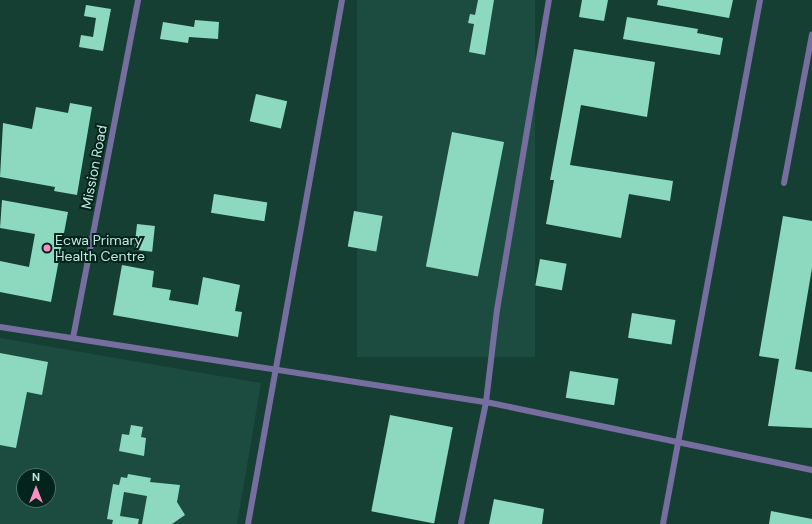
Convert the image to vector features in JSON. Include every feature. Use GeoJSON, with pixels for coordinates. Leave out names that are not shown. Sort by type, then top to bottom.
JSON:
{"type":"FeatureCollection","features":[{"type":"Feature","properties":{"kind":"lane","name":"Mission Road"},"geometry":{"type":"LineString","coordinates":[[73,338],[138,0]]}},
{"type":"Feature","properties":{"kind":"lane"},"geometry":{"type":"LineString","coordinates":[[248,524],[342,0]]}},
{"type":"Feature","properties":{"kind":"lane"},"geometry":{"type":"LineString","coordinates":[[461,524],[486,402],[497,310],[550,0]]}},
{"type":"Feature","properties":{"kind":"lane"},"geometry":{"type":"LineString","coordinates":[[663,524],[760,0]]}},
{"type":"Feature","properties":{"kind":"lane"},"geometry":{"type":"LineString","coordinates":[[784,184],[812,35]]}},
{"type":"Feature","properties":{"kind":"lane"},"geometry":{"type":"LineString","coordinates":[[0,327],[276,368],[486,402],[812,470]]}},
{"type":"Feature","properties":{"kind":"shaded area"},"geometry":{"type":"Polygon","coordinates":[[[357,0],[535,0],[535,357],[357,357],[357,0]]]}},
{"type":"Feature","properties":{"kind":"shaded area"},"geometry":{"type":"Polygon","coordinates":[[[0,338],[261,383],[237,524],[0,524],[0,338]]]}},
{"type":"Feature","properties":{"kind":"building"},"geometry":{"type":"Polygon","coordinates":[[[478,0],[494,0],[485,55],[469,52],[474,24],[468,23],[470,14],[475,15],[478,0]]]}},
{"type":"Feature","properties":{"kind":"building"},"geometry":{"type":"Polygon","coordinates":[[[582,0],[608,0],[604,21],[579,17],[582,0]]]}},
{"type":"Feature","properties":{"kind":"building"},"geometry":{"type":"Polygon","coordinates":[[[658,0],[733,0],[729,18],[657,5],[658,0]]]}},
{"type":"Feature","properties":{"kind":"building"},"geometry":{"type":"Polygon","coordinates":[[[86,5],[111,9],[103,51],[79,47],[81,35],[93,37],[96,18],[84,16],[86,5]]]}},
{"type":"Feature","properties":{"kind":"building"},"geometry":{"type":"Polygon","coordinates":[[[627,17],[698,29],[697,33],[723,38],[720,55],[623,39],[627,17]]]}},
{"type":"Feature","properties":{"kind":"building"},"geometry":{"type":"Polygon","coordinates":[[[195,20],[219,22],[218,39],[189,37],[188,43],[160,39],[163,22],[194,27],[195,20]]]}},
{"type":"Feature","properties":{"kind":"building"},"geometry":{"type":"Polygon","coordinates":[[[574,49],[655,62],[647,117],[581,105],[570,165],[673,181],[670,201],[629,194],[621,238],[546,224],[554,180],[550,180],[574,49]]]}},
{"type":"Feature","properties":{"kind":"building"},"geometry":{"type":"Polygon","coordinates":[[[256,94],[287,101],[281,128],[250,121],[256,94]]]}},
{"type":"Feature","properties":{"kind":"building"},"geometry":{"type":"Polygon","coordinates":[[[70,103],[92,107],[77,195],[54,191],[55,187],[0,177],[3,123],[32,129],[36,107],[68,113],[70,103]]]}},
{"type":"Feature","properties":{"kind":"building"},"geometry":{"type":"Polygon","coordinates":[[[452,132],[504,142],[478,277],[426,266],[452,132]]]}},
{"type":"Feature","properties":{"kind":"building"},"geometry":{"type":"Polygon","coordinates":[[[214,194],[267,202],[264,221],[211,213],[214,194]]]}},
{"type":"Feature","properties":{"kind":"building","name":"Ecwa Primary Health Centre"},"geometry":{"type":"Polygon","coordinates":[[[2,200],[68,212],[51,302],[0,292],[0,261],[29,267],[35,234],[0,228],[2,200]]]}},
{"type":"Feature","properties":{"kind":"building"},"geometry":{"type":"Polygon","coordinates":[[[354,211],[383,216],[376,251],[348,246],[354,211]]]}},
{"type":"Feature","properties":{"kind":"building"},"geometry":{"type":"Polygon","coordinates":[[[783,216],[812,221],[812,268],[795,369],[812,372],[812,428],[768,426],[779,359],[759,356],[783,216]]]}},
{"type":"Feature","properties":{"kind":"building"},"geometry":{"type":"Polygon","coordinates":[[[137,224],[155,226],[152,252],[134,250],[137,224]]]}},
{"type":"Feature","properties":{"kind":"building"},"geometry":{"type":"Polygon","coordinates":[[[540,259],[567,264],[562,290],[535,286],[540,259]]]}},
{"type":"Feature","properties":{"kind":"building"},"geometry":{"type":"Polygon","coordinates":[[[122,265],[154,271],[152,287],[171,290],[169,300],[198,305],[203,277],[240,285],[235,311],[242,312],[238,337],[113,315],[122,265]]]}},
{"type":"Feature","properties":{"kind":"building"},"geometry":{"type":"Polygon","coordinates":[[[632,313],[675,320],[672,345],[628,338],[632,313]]]}},
{"type":"Feature","properties":{"kind":"building"},"geometry":{"type":"Polygon","coordinates":[[[0,353],[48,362],[42,395],[27,392],[16,448],[0,445],[0,353]]]}},
{"type":"Feature","properties":{"kind":"building"},"geometry":{"type":"Polygon","coordinates":[[[570,371],[618,379],[614,405],[566,398],[570,371]]]}},
{"type":"Feature","properties":{"kind":"building"},"geometry":{"type":"Polygon","coordinates":[[[390,415],[453,427],[434,523],[371,511],[390,415]]]}},
{"type":"Feature","properties":{"kind":"building"},"geometry":{"type":"Polygon","coordinates":[[[131,425],[143,427],[141,437],[146,438],[144,456],[119,451],[122,434],[129,435],[131,425]]]}},
{"type":"Feature","properties":{"kind":"building"},"geometry":{"type":"Polygon","coordinates":[[[128,474],[151,478],[150,482],[180,485],[177,502],[185,515],[172,524],[142,524],[147,496],[124,492],[120,516],[139,519],[138,524],[112,524],[113,520],[107,519],[113,484],[119,485],[121,477],[127,478],[128,474]]]}},
{"type":"Feature","properties":{"kind":"building"},"geometry":{"type":"Polygon","coordinates":[[[494,499],[544,509],[542,524],[489,524],[494,499]]]}},
{"type":"Feature","properties":{"kind":"building"},"geometry":{"type":"Polygon","coordinates":[[[771,511],[812,519],[812,524],[769,524],[771,511]]]}},
{"type":"Feature","properties":{"kind":"place","name":"Ecwa Primary Health Centre"},"geometry":{"type":"Point","coordinates":[47,248]}}]}
